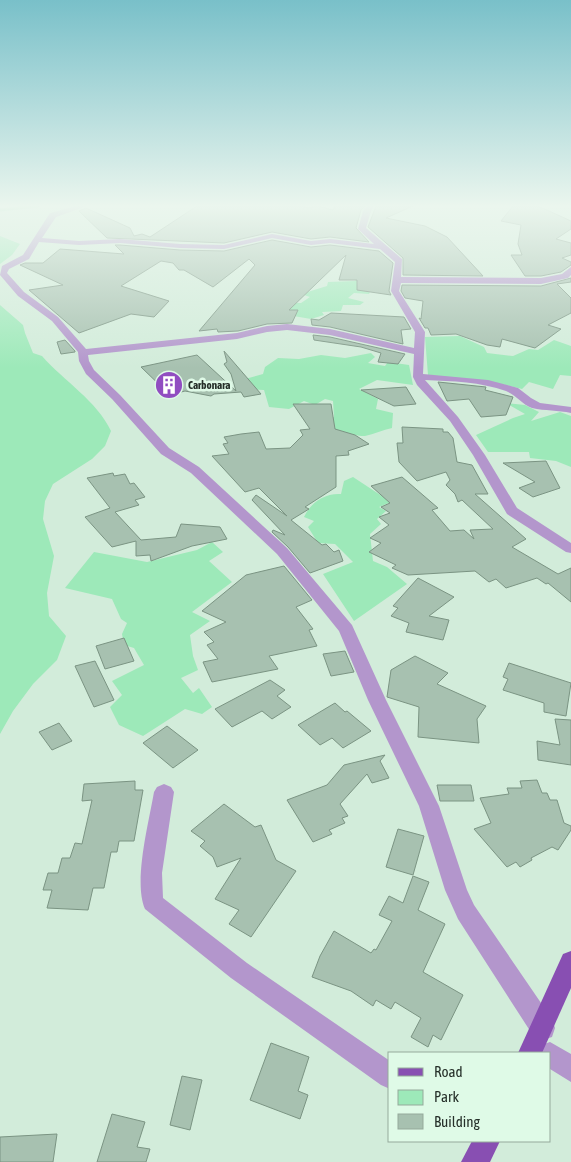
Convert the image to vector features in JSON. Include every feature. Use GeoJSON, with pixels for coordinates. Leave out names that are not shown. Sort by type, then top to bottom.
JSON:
{"type":"FeatureCollection","features":[{"type":"Feature","properties":{"kind":"main road"},"geometry":{"type":"LineString","coordinates":[[541,1047],[571,962]]}},
{"type":"Feature","properties":{"kind":"street"},"geometry":{"type":"LineString","coordinates":[[20,260],[5,268],[3,274],[21,294],[55,319],[83,352],[84,361],[90,372],[116,397],[165,451],[195,470],[282,551],[346,629],[377,700],[429,806],[456,890],[466,912],[541,1047]]}},
{"type":"Feature","properties":{"kind":"street"},"geometry":{"type":"LineString","coordinates":[[398,260],[395,291],[420,332],[418,377],[422,385],[454,419],[512,511],[571,549]]}},
{"type":"Feature","properties":{"kind":"street"},"geometry":{"type":"LineString","coordinates":[[396,280],[541,281],[569,275]]}},
{"type":"Feature","properties":{"kind":"street"},"geometry":{"type":"LineString","coordinates":[[83,352],[238,336],[267,329],[287,327],[330,332],[418,352]]}},
{"type":"Feature","properties":{"kind":"street"},"geometry":{"type":"LineString","coordinates":[[418,377],[451,378],[498,386],[516,391],[527,402],[534,405],[571,410]]}},
{"type":"Feature","properties":{"kind":"street"},"geometry":{"type":"LineString","coordinates":[[164,792],[151,873],[153,902],[179,926],[255,984],[388,1075]]}},
{"type":"Feature","properties":{"kind":"street"},"geometry":{"type":"LineString","coordinates":[[551,1055],[571,1070]]}},
{"type":"Feature","properties":{"kind":"green space"},"geometry":{"type":"Polygon","coordinates":[[[361,273],[371,290],[369,294],[354,293],[348,298],[364,302],[360,305],[343,305],[341,311],[322,312],[324,315],[311,319],[276,313],[277,302],[301,303],[310,297],[301,294],[327,286],[328,282],[355,281],[361,273]]]}},
{"type":"Feature","properties":{"kind":"green space"},"geometry":{"type":"Polygon","coordinates":[[[0,305],[23,325],[33,353],[42,356],[89,401],[105,420],[111,431],[105,446],[92,459],[53,484],[45,501],[43,519],[54,556],[47,593],[49,616],[66,636],[57,660],[33,684],[13,711],[0,734],[0,305]]]}},
{"type":"Feature","properties":{"kind":"green space"},"geometry":{"type":"Polygon","coordinates":[[[460,336],[484,347],[487,353],[513,356],[529,349],[538,350],[554,340],[571,346],[571,376],[560,375],[553,389],[529,382],[522,389],[506,385],[428,375],[425,337],[460,336]]]}},
{"type":"Feature","properties":{"kind":"green space"},"geometry":{"type":"Polygon","coordinates":[[[371,353],[375,357],[368,363],[385,366],[388,362],[409,365],[413,385],[377,380],[359,389],[378,399],[376,409],[393,413],[392,428],[365,436],[334,429],[318,423],[334,417],[333,401],[325,399],[315,405],[304,401],[289,409],[269,407],[264,390],[248,389],[245,379],[263,374],[265,367],[278,358],[299,359],[321,355],[345,358],[371,353]]]}},
{"type":"Feature","properties":{"kind":"green space"},"geometry":{"type":"Polygon","coordinates":[[[506,403],[525,405],[539,412],[531,421],[560,412],[571,416],[571,467],[556,461],[530,458],[529,452],[488,452],[476,435],[525,414],[506,403]]]}},
{"type":"Feature","properties":{"kind":"green space"},"geometry":{"type":"Polygon","coordinates":[[[353,477],[391,502],[379,507],[386,511],[377,519],[381,524],[370,534],[373,561],[387,567],[407,584],[354,621],[323,574],[353,562],[335,544],[318,543],[308,527],[314,521],[304,517],[310,507],[319,499],[329,495],[341,494],[344,481],[353,477]]]}},
{"type":"Feature","properties":{"kind":"green space"},"geometry":{"type":"Polygon","coordinates":[[[212,542],[223,552],[209,561],[232,582],[192,612],[210,621],[190,635],[193,656],[198,670],[181,678],[193,693],[199,688],[212,707],[202,714],[185,709],[143,736],[119,725],[110,707],[122,695],[112,681],[144,665],[134,648],[124,645],[122,634],[127,623],[121,619],[112,599],[65,588],[94,552],[147,562],[197,550],[212,542]]]}},
{"type":"Feature","properties":{"kind":"building"},"geometry":{"type":"Polygon","coordinates":[[[46,260],[247,260],[213,287],[184,270],[179,270],[173,263],[161,261],[121,286],[169,301],[154,317],[131,314],[79,333],[29,290],[63,285],[20,265],[25,263],[43,263],[46,260]]]}},
{"type":"Feature","properties":{"kind":"building"},"geometry":{"type":"Polygon","coordinates":[[[250,260],[341,260],[289,310],[298,310],[292,323],[267,324],[238,331],[218,332],[217,329],[199,331],[255,265],[250,260]]]}},
{"type":"Feature","properties":{"kind":"building"},"geometry":{"type":"Polygon","coordinates":[[[345,260],[390,260],[393,263],[389,291],[391,295],[357,290],[357,280],[339,280],[345,260]]]}},
{"type":"Feature","properties":{"kind":"building"},"geometry":{"type":"Polygon","coordinates":[[[403,260],[468,260],[483,276],[403,275],[403,260]]]}},
{"type":"Feature","properties":{"kind":"building"},"geometry":{"type":"Polygon","coordinates":[[[514,260],[567,260],[571,262],[571,265],[561,272],[541,276],[525,276],[514,260]]]}},
{"type":"Feature","properties":{"kind":"building"},"geometry":{"type":"Polygon","coordinates":[[[571,278],[571,282],[557,284],[571,298],[571,313],[548,325],[561,329],[535,348],[502,339],[500,347],[487,345],[456,334],[431,335],[428,328],[425,328],[419,318],[421,319],[423,301],[405,298],[401,291],[402,285],[541,286],[571,278]]]}},
{"type":"Feature","properties":{"kind":"building"},"geometry":{"type":"Polygon","coordinates":[[[331,313],[404,317],[411,329],[401,330],[403,344],[330,327],[312,325],[311,319],[319,320],[331,313]]]}},
{"type":"Feature","properties":{"kind":"building"},"geometry":{"type":"Polygon","coordinates":[[[313,335],[405,354],[398,364],[378,362],[381,353],[361,347],[314,340],[313,335]]]}},
{"type":"Feature","properties":{"kind":"building"},"geometry":{"type":"Polygon","coordinates":[[[65,340],[75,352],[61,354],[57,342],[65,340]]]}},
{"type":"Feature","properties":{"kind":"building"},"geometry":{"type":"Polygon","coordinates":[[[224,351],[261,394],[244,397],[241,392],[214,394],[211,396],[185,391],[170,395],[141,367],[197,355],[236,391],[231,374],[224,364],[227,362],[224,351]]]}},
{"type":"Feature","properties":{"kind":"building"},"geometry":{"type":"Polygon","coordinates":[[[438,382],[486,387],[485,390],[513,397],[506,415],[481,417],[469,399],[447,401],[438,382]]]}},
{"type":"Feature","properties":{"kind":"building"},"geometry":{"type":"Polygon","coordinates":[[[406,387],[416,404],[394,406],[361,390],[406,387]]]}},
{"type":"Feature","properties":{"kind":"building"},"geometry":{"type":"Polygon","coordinates":[[[293,404],[331,404],[335,429],[355,435],[369,444],[348,451],[349,455],[336,456],[336,487],[305,507],[309,509],[291,520],[322,545],[326,544],[334,552],[339,550],[343,561],[310,573],[288,547],[272,532],[273,530],[285,535],[252,500],[256,495],[287,516],[259,488],[245,492],[212,456],[229,454],[223,444],[228,443],[224,437],[259,432],[266,449],[290,448],[303,435],[300,430],[310,429],[293,404]]]}},
{"type":"Feature","properties":{"kind":"building"},"geometry":{"type":"Polygon","coordinates":[[[402,427],[443,429],[443,432],[448,432],[453,438],[457,462],[472,465],[488,494],[475,494],[526,539],[512,547],[558,574],[571,568],[571,602],[548,583],[546,584],[537,578],[506,588],[496,579],[489,582],[475,571],[408,575],[392,568],[396,565],[369,552],[381,543],[370,538],[389,525],[379,517],[390,513],[381,507],[390,503],[371,486],[402,477],[438,508],[432,510],[450,531],[464,530],[474,539],[470,530],[493,529],[462,500],[458,502],[455,494],[446,485],[450,480],[446,472],[417,481],[399,462],[397,443],[403,443],[402,427]]]}},
{"type":"Feature","properties":{"kind":"building"},"geometry":{"type":"Polygon","coordinates":[[[546,461],[560,488],[533,497],[519,488],[535,482],[503,463],[546,461]]]}},
{"type":"Feature","properties":{"kind":"building"},"geometry":{"type":"Polygon","coordinates":[[[113,473],[114,476],[125,474],[130,484],[134,483],[145,497],[135,500],[139,505],[115,512],[141,540],[176,537],[181,524],[220,527],[227,539],[192,546],[151,561],[150,555],[136,556],[136,541],[112,547],[85,517],[110,508],[87,478],[113,473]]]}},
{"type":"Feature","properties":{"kind":"building"},"geometry":{"type":"Polygon","coordinates":[[[284,566],[312,600],[296,607],[313,629],[309,630],[317,646],[269,656],[278,669],[212,682],[203,662],[218,659],[207,645],[214,642],[204,632],[226,622],[202,611],[246,575],[284,566]]]}},
{"type":"Feature","properties":{"kind":"building"},"geometry":{"type":"Polygon","coordinates":[[[418,578],[454,597],[429,616],[449,620],[443,640],[406,632],[409,623],[391,616],[398,608],[393,606],[418,578]]]}},
{"type":"Feature","properties":{"kind":"building"},"geometry":{"type":"Polygon","coordinates":[[[124,638],[134,661],[105,669],[96,646],[124,638]]]}},
{"type":"Feature","properties":{"kind":"building"},"geometry":{"type":"Polygon","coordinates":[[[345,651],[354,672],[331,676],[323,654],[345,651]]]}},
{"type":"Feature","properties":{"kind":"building"},"geometry":{"type":"Polygon","coordinates":[[[415,656],[448,673],[437,684],[486,706],[477,719],[479,743],[418,737],[419,707],[387,697],[391,670],[415,656]]]}},
{"type":"Feature","properties":{"kind":"building"},"geometry":{"type":"Polygon","coordinates":[[[95,661],[114,700],[94,707],[75,666],[95,661]]]}},
{"type":"Feature","properties":{"kind":"building"},"geometry":{"type":"Polygon","coordinates":[[[509,663],[571,683],[566,716],[544,712],[544,703],[503,690],[508,679],[503,677],[509,663]]]}},
{"type":"Feature","properties":{"kind":"building"},"geometry":{"type":"Polygon","coordinates":[[[270,680],[285,690],[277,696],[291,707],[272,719],[262,711],[232,727],[215,709],[270,680]]]}},
{"type":"Feature","properties":{"kind":"building"},"geometry":{"type":"Polygon","coordinates":[[[335,703],[371,731],[343,748],[332,738],[320,745],[298,725],[335,703]]]}},
{"type":"Feature","properties":{"kind":"building"},"geometry":{"type":"Polygon","coordinates":[[[555,719],[571,720],[571,765],[538,760],[537,741],[560,745],[555,719]]]}},
{"type":"Feature","properties":{"kind":"building"},"geometry":{"type":"Polygon","coordinates":[[[59,723],[72,741],[52,750],[39,732],[59,723]]]}},
{"type":"Feature","properties":{"kind":"building"},"geometry":{"type":"Polygon","coordinates":[[[167,726],[198,750],[173,768],[143,743],[167,726]]]}},
{"type":"Feature","properties":{"kind":"building"},"geometry":{"type":"Polygon","coordinates":[[[385,755],[380,761],[389,778],[372,783],[367,774],[340,804],[348,816],[342,818],[345,823],[329,830],[332,834],[313,842],[287,800],[327,785],[344,765],[385,755]]]}},
{"type":"Feature","properties":{"kind":"building"},"geometry":{"type":"Polygon","coordinates":[[[537,780],[542,793],[547,793],[550,800],[557,800],[564,823],[571,826],[571,830],[558,850],[552,847],[531,858],[532,860],[520,867],[516,862],[507,867],[474,829],[491,823],[480,798],[509,794],[507,788],[522,788],[520,781],[537,780]]]}},
{"type":"Feature","properties":{"kind":"building"},"geometry":{"type":"Polygon","coordinates":[[[135,781],[135,790],[143,790],[134,841],[119,841],[117,852],[111,852],[104,888],[93,888],[88,910],[47,908],[52,890],[43,890],[48,873],[58,873],[62,858],[70,858],[75,843],[82,844],[92,800],[82,801],[84,784],[135,781]]]}},
{"type":"Feature","properties":{"kind":"building"},"geometry":{"type":"Polygon","coordinates":[[[437,785],[471,785],[474,801],[440,801],[437,785]]]}},
{"type":"Feature","properties":{"kind":"building"},"geometry":{"type":"Polygon","coordinates":[[[224,804],[255,827],[261,825],[276,860],[296,871],[251,937],[229,924],[239,910],[215,899],[241,858],[217,867],[213,857],[200,846],[205,841],[191,831],[224,804]]]}},
{"type":"Feature","properties":{"kind":"building"},"geometry":{"type":"Polygon","coordinates":[[[398,829],[424,836],[413,875],[386,867],[398,829]]]}},
{"type":"Feature","properties":{"kind":"building"},"geometry":{"type":"Polygon","coordinates":[[[413,876],[429,882],[418,910],[445,924],[423,972],[463,995],[441,1040],[433,1035],[428,1047],[411,1037],[421,1018],[395,1002],[391,1009],[376,1000],[373,1006],[351,991],[312,977],[320,956],[334,931],[371,953],[374,949],[376,950],[392,921],[379,915],[389,896],[403,903],[413,876]]]}},
{"type":"Feature","properties":{"kind":"building"},"geometry":{"type":"Polygon","coordinates":[[[271,1043],[309,1057],[298,1091],[308,1095],[300,1119],[250,1100],[271,1043]]]}},
{"type":"Feature","properties":{"kind":"building"},"geometry":{"type":"Polygon","coordinates":[[[182,1076],[202,1080],[190,1130],[170,1125],[182,1076]]]}},
{"type":"Feature","properties":{"kind":"building"},"geometry":{"type":"Polygon","coordinates":[[[112,1114],[145,1122],[137,1147],[150,1149],[146,1162],[97,1162],[112,1114]]]}},
{"type":"Feature","properties":{"kind":"building"},"geometry":{"type":"Polygon","coordinates":[[[57,1134],[53,1162],[0,1162],[0,1137],[57,1134]]]}},
{"type":"Feature","properties":{"kind":"place","name":"Carbonara"},"geometry":{"type":"Point","coordinates":[169,385]}}]}
